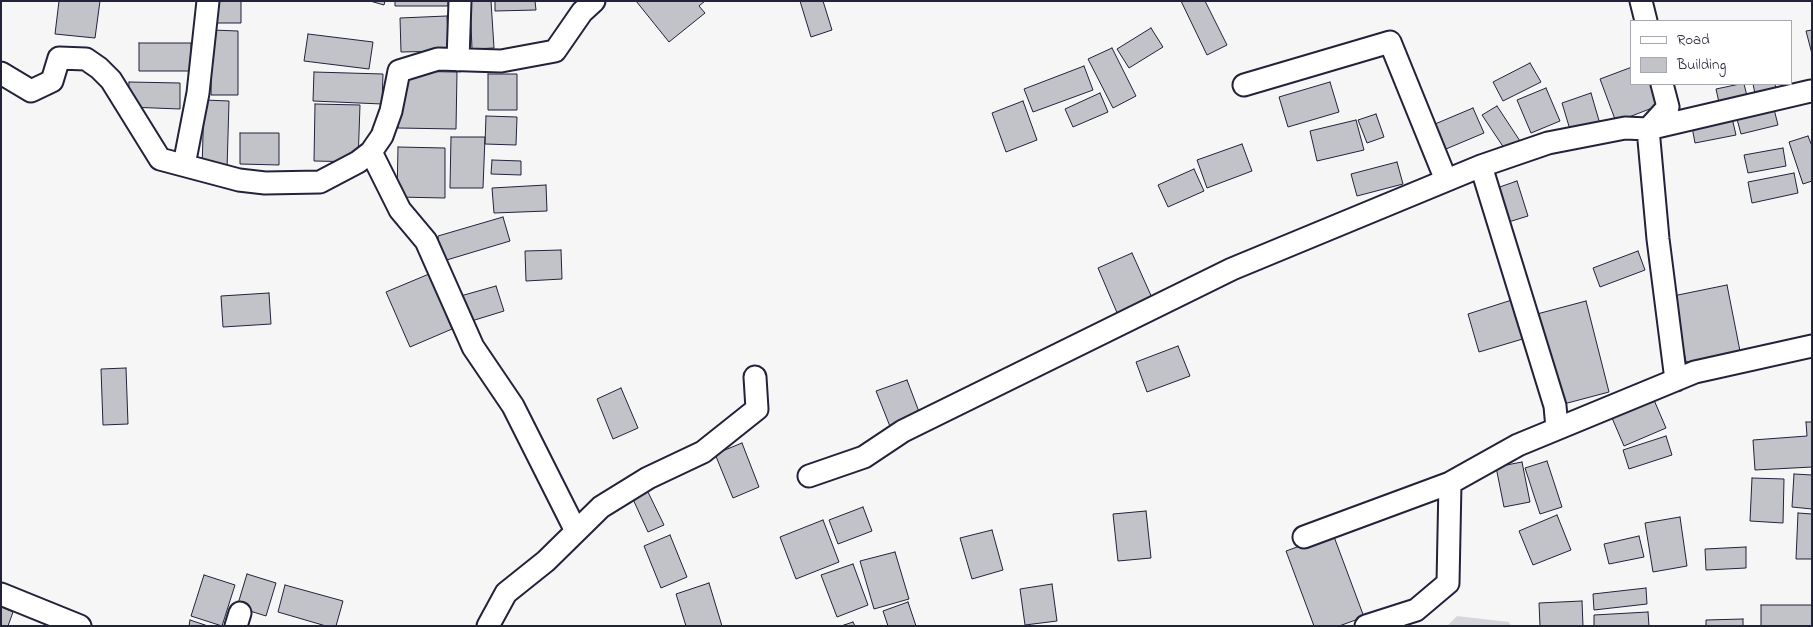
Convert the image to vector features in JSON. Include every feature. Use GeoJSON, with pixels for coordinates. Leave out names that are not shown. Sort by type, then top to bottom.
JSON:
{"type":"FeatureCollection","features":[{"type":"Feature","properties":{"kind":"street"},"geometry":{"type":"LineString","coordinates":[[184,165],[198,93],[208,1]]}},
{"type":"Feature","properties":{"kind":"street"},"geometry":{"type":"LineString","coordinates":[[458,60],[460,1]]}},
{"type":"Feature","properties":{"kind":"street"},"geometry":{"type":"LineString","coordinates":[[1,73],[31,91],[52,81],[59,58],[86,60],[100,68],[110,80],[160,158],[239,180],[266,183],[320,182],[358,162],[371,152],[382,136],[391,112],[399,71],[438,60],[501,61],[555,51],[582,12],[594,1]]}},
{"type":"Feature","properties":{"kind":"street"},"geometry":{"type":"LineString","coordinates":[[1641,1],[1646,20]]}},
{"type":"Feature","properties":{"kind":"street"},"geometry":{"type":"LineString","coordinates":[[1244,86],[1390,42],[1446,180]]}},
{"type":"Feature","properties":{"kind":"street"},"geometry":{"type":"LineString","coordinates":[[1662,85],[1668,107],[1648,129],[1658,239],[1676,380]]}},
{"type":"Feature","properties":{"kind":"street"},"geometry":{"type":"LineString","coordinates":[[809,476],[864,457],[903,431],[1232,269],[1481,166],[1548,143],[1624,128],[1648,129],[1810,91]]}},
{"type":"Feature","properties":{"kind":"street"},"geometry":{"type":"LineString","coordinates":[[371,152],[400,210],[426,241],[473,347],[513,406],[576,531]]}},
{"type":"Feature","properties":{"kind":"street"},"geometry":{"type":"LineString","coordinates":[[1481,166],[1555,406],[1558,428]]}},
{"type":"Feature","properties":{"kind":"street"},"geometry":{"type":"LineString","coordinates":[[1304,537],[1450,483],[1518,445],[1695,372],[1812,346]]}},
{"type":"Feature","properties":{"kind":"street"},"geometry":{"type":"LineString","coordinates":[[488,626],[506,593],[546,560],[601,507],[648,478],[702,452],[757,409],[755,377]]}},
{"type":"Feature","properties":{"kind":"street"},"geometry":{"type":"LineString","coordinates":[[1366,626],[1416,610],[1448,582],[1450,483]]}},
{"type":"Feature","properties":{"kind":"street"},"geometry":{"type":"LineString","coordinates":[[1,594],[80,626]]}},
{"type":"Feature","properties":{"kind":"shaded area"},"geometry":{"type":"Polygon","coordinates":[[[1457,616],[1509,622],[1511,626],[1447,626],[1457,616]]]}},
{"type":"Feature","properties":{"kind":"building"},"geometry":{"type":"Polygon","coordinates":[[[59,1],[100,1],[95,38],[55,34],[59,1]]]}},
{"type":"Feature","properties":{"kind":"building"},"geometry":{"type":"Polygon","coordinates":[[[213,1],[241,1],[241,23],[212,23],[213,1]]]}},
{"type":"Feature","properties":{"kind":"building"},"geometry":{"type":"Polygon","coordinates":[[[370,1],[385,1],[384,5],[370,1]]]}},
{"type":"Feature","properties":{"kind":"building"},"geometry":{"type":"Polygon","coordinates":[[[395,1],[448,1],[448,6],[395,6],[395,1]]]}},
{"type":"Feature","properties":{"kind":"building"},"geometry":{"type":"Polygon","coordinates":[[[470,1],[491,1],[494,48],[472,49],[470,1]]]}},
{"type":"Feature","properties":{"kind":"building"},"geometry":{"type":"Polygon","coordinates":[[[495,1],[535,1],[536,10],[495,11],[495,1]]]}},
{"type":"Feature","properties":{"kind":"building"},"geometry":{"type":"Polygon","coordinates":[[[636,1],[705,1],[699,6],[705,13],[669,42],[636,1]]]}},
{"type":"Feature","properties":{"kind":"building"},"geometry":{"type":"Polygon","coordinates":[[[800,1],[823,1],[832,30],[811,37],[800,1]]]}},
{"type":"Feature","properties":{"kind":"building"},"geometry":{"type":"Polygon","coordinates":[[[1181,1],[1205,1],[1227,45],[1207,55],[1181,1]]]}},
{"type":"Feature","properties":{"kind":"building"},"geometry":{"type":"Polygon","coordinates":[[[447,16],[449,51],[401,52],[400,18],[447,16]]]}},
{"type":"Feature","properties":{"kind":"building"},"geometry":{"type":"Polygon","coordinates":[[[1151,28],[1163,47],[1129,68],[1117,49],[1151,28]]]}},
{"type":"Feature","properties":{"kind":"building"},"geometry":{"type":"Polygon","coordinates":[[[212,30],[238,31],[238,95],[211,95],[212,30]]]}},
{"type":"Feature","properties":{"kind":"building"},"geometry":{"type":"Polygon","coordinates":[[[1812,30],[1812,54],[1806,31],[1812,30]]]}},
{"type":"Feature","properties":{"kind":"building"},"geometry":{"type":"Polygon","coordinates":[[[308,34],[373,42],[369,69],[304,61],[308,34]]]}},
{"type":"Feature","properties":{"kind":"building"},"geometry":{"type":"Polygon","coordinates":[[[139,43],[191,43],[191,71],[139,71],[139,43]]]}},
{"type":"Feature","properties":{"kind":"building"},"geometry":{"type":"Polygon","coordinates":[[[1112,48],[1136,96],[1113,108],[1088,59],[1112,48]]]}},
{"type":"Feature","properties":{"kind":"building"},"geometry":{"type":"Polygon","coordinates":[[[1530,63],[1541,82],[1503,101],[1493,82],[1530,63]]]}},
{"type":"Feature","properties":{"kind":"building"},"geometry":{"type":"Polygon","coordinates":[[[1084,66],[1093,90],[1033,112],[1024,89],[1084,66]]]}},
{"type":"Feature","properties":{"kind":"building"},"geometry":{"type":"Polygon","coordinates":[[[1630,68],[1630,85],[1652,85],[1660,105],[1616,122],[1600,79],[1630,68]]]}},
{"type":"Feature","properties":{"kind":"building"},"geometry":{"type":"Polygon","coordinates":[[[399,71],[457,72],[456,129],[398,128],[399,71]]]}},
{"type":"Feature","properties":{"kind":"building"},"geometry":{"type":"Polygon","coordinates":[[[314,72],[383,74],[382,104],[313,101],[314,72]]]}},
{"type":"Feature","properties":{"kind":"building"},"geometry":{"type":"Polygon","coordinates":[[[488,74],[517,74],[517,110],[488,110],[488,74]]]}},
{"type":"Feature","properties":{"kind":"building"},"geometry":{"type":"Polygon","coordinates":[[[129,82],[180,83],[180,109],[128,107],[129,82]]]}},
{"type":"Feature","properties":{"kind":"building"},"geometry":{"type":"Polygon","coordinates":[[[1330,82],[1339,112],[1288,127],[1279,97],[1330,82]]]}},
{"type":"Feature","properties":{"kind":"building"},"geometry":{"type":"Polygon","coordinates":[[[1744,85],[1748,100],[1720,107],[1716,89],[1744,85]]]}},
{"type":"Feature","properties":{"kind":"building"},"geometry":{"type":"Polygon","coordinates":[[[1753,85],[1775,85],[1778,98],[1757,103],[1753,85]]]}},
{"type":"Feature","properties":{"kind":"building"},"geometry":{"type":"Polygon","coordinates":[[[1546,88],[1560,121],[1531,133],[1517,100],[1546,88]]]}},
{"type":"Feature","properties":{"kind":"building"},"geometry":{"type":"Polygon","coordinates":[[[1100,93],[1108,112],[1073,127],[1065,109],[1100,93]]]}},
{"type":"Feature","properties":{"kind":"building"},"geometry":{"type":"Polygon","coordinates":[[[1591,93],[1600,124],[1571,133],[1562,103],[1591,93]]]}},
{"type":"Feature","properties":{"kind":"building"},"geometry":{"type":"Polygon","coordinates":[[[204,100],[229,101],[227,170],[202,170],[204,100]]]}},
{"type":"Feature","properties":{"kind":"building"},"geometry":{"type":"Polygon","coordinates":[[[1023,101],[1037,140],[1006,152],[992,113],[1023,101]]]}},
{"type":"Feature","properties":{"kind":"building"},"geometry":{"type":"Polygon","coordinates":[[[315,104],[360,105],[358,162],[314,161],[315,104]]]}},
{"type":"Feature","properties":{"kind":"building"},"geometry":{"type":"Polygon","coordinates":[[[1497,106],[1520,141],[1506,151],[1482,115],[1497,106]]]}},
{"type":"Feature","properties":{"kind":"building"},"geometry":{"type":"Polygon","coordinates":[[[1473,108],[1484,133],[1446,149],[1435,124],[1473,108]]]}},
{"type":"Feature","properties":{"kind":"building"},"geometry":{"type":"Polygon","coordinates":[[[1774,109],[1778,125],[1741,134],[1737,119],[1774,109]]]}},
{"type":"Feature","properties":{"kind":"building"},"geometry":{"type":"Polygon","coordinates":[[[1376,114],[1384,137],[1367,143],[1358,120],[1376,114]]]}},
{"type":"Feature","properties":{"kind":"building"},"geometry":{"type":"Polygon","coordinates":[[[486,116],[517,117],[516,145],[485,144],[486,116]]]}},
{"type":"Feature","properties":{"kind":"building"},"geometry":{"type":"Polygon","coordinates":[[[1732,118],[1736,135],[1695,143],[1692,127],[1732,118]]]}},
{"type":"Feature","properties":{"kind":"building"},"geometry":{"type":"Polygon","coordinates":[[[1356,120],[1364,150],[1317,161],[1310,131],[1356,120]]]}},
{"type":"Feature","properties":{"kind":"building"},"geometry":{"type":"Polygon","coordinates":[[[240,133],[279,133],[279,165],[240,164],[240,133]]]}},
{"type":"Feature","properties":{"kind":"building"},"geometry":{"type":"Polygon","coordinates":[[[1808,136],[1812,146],[1812,181],[1803,184],[1789,142],[1808,136]]]}},
{"type":"Feature","properties":{"kind":"building"},"geometry":{"type":"Polygon","coordinates":[[[451,137],[485,137],[483,188],[450,188],[451,137]]]}},
{"type":"Feature","properties":{"kind":"building"},"geometry":{"type":"Polygon","coordinates":[[[1242,144],[1252,171],[1207,188],[1197,160],[1242,144]]]}},
{"type":"Feature","properties":{"kind":"building"},"geometry":{"type":"Polygon","coordinates":[[[398,147],[445,148],[445,198],[397,197],[398,147]]]}},
{"type":"Feature","properties":{"kind":"building"},"geometry":{"type":"Polygon","coordinates":[[[1783,148],[1786,166],[1748,173],[1744,155],[1783,148]]]}},
{"type":"Feature","properties":{"kind":"building"},"geometry":{"type":"Polygon","coordinates":[[[492,160],[521,161],[521,175],[491,174],[492,160]]]}},
{"type":"Feature","properties":{"kind":"building"},"geometry":{"type":"Polygon","coordinates":[[[1397,162],[1403,184],[1357,196],[1351,174],[1397,162]]]}},
{"type":"Feature","properties":{"kind":"building"},"geometry":{"type":"Polygon","coordinates":[[[1194,169],[1204,191],[1168,207],[1158,185],[1194,169]]]}},
{"type":"Feature","properties":{"kind":"building"},"geometry":{"type":"Polygon","coordinates":[[[1794,173],[1798,193],[1752,203],[1748,182],[1794,173]]]}},
{"type":"Feature","properties":{"kind":"building"},"geometry":{"type":"Polygon","coordinates":[[[1517,181],[1528,216],[1502,224],[1491,190],[1517,181]]]}},
{"type":"Feature","properties":{"kind":"building"},"geometry":{"type":"Polygon","coordinates":[[[546,185],[547,211],[494,213],[492,188],[546,185]]]}},
{"type":"Feature","properties":{"kind":"building"},"geometry":{"type":"Polygon","coordinates":[[[503,217],[510,241],[440,262],[438,236],[503,217]]]}},
{"type":"Feature","properties":{"kind":"building"},"geometry":{"type":"Polygon","coordinates":[[[561,250],[562,279],[526,281],[525,251],[561,250]]]}},
{"type":"Feature","properties":{"kind":"building"},"geometry":{"type":"Polygon","coordinates":[[[1638,251],[1645,270],[1600,287],[1593,268],[1638,251]]]}},
{"type":"Feature","properties":{"kind":"building"},"geometry":{"type":"Polygon","coordinates":[[[1132,253],[1153,300],[1118,315],[1098,268],[1132,253]]]}},
{"type":"Feature","properties":{"kind":"building"},"geometry":{"type":"Polygon","coordinates":[[[429,274],[452,329],[410,347],[386,292],[429,274]]]}},
{"type":"Feature","properties":{"kind":"building"},"geometry":{"type":"Polygon","coordinates":[[[1727,285],[1740,351],[1686,362],[1673,296],[1727,285]]]}},
{"type":"Feature","properties":{"kind":"building"},"geometry":{"type":"Polygon","coordinates":[[[496,286],[504,311],[465,323],[457,297],[496,286]]]}},
{"type":"Feature","properties":{"kind":"building"},"geometry":{"type":"Polygon","coordinates":[[[269,293],[271,324],[223,327],[221,296],[269,293]]]}},
{"type":"Feature","properties":{"kind":"building"},"geometry":{"type":"Polygon","coordinates":[[[1515,299],[1526,338],[1479,352],[1468,314],[1515,299]]]}},
{"type":"Feature","properties":{"kind":"building"},"geometry":{"type":"Polygon","coordinates":[[[1586,301],[1609,392],[1560,405],[1537,314],[1586,301]]]}},
{"type":"Feature","properties":{"kind":"building"},"geometry":{"type":"Polygon","coordinates":[[[1178,346],[1190,376],[1147,392],[1136,362],[1178,346]]]}},
{"type":"Feature","properties":{"kind":"building"},"geometry":{"type":"Polygon","coordinates":[[[126,368],[128,424],[103,425],[101,369],[126,368]]]}},
{"type":"Feature","properties":{"kind":"building"},"geometry":{"type":"Polygon","coordinates":[[[907,380],[921,417],[891,429],[876,391],[907,380]]]}},
{"type":"Feature","properties":{"kind":"building"},"geometry":{"type":"Polygon","coordinates":[[[621,388],[638,428],[613,439],[597,399],[621,388]]]}},
{"type":"Feature","properties":{"kind":"building"},"geometry":{"type":"Polygon","coordinates":[[[1654,400],[1666,428],[1624,446],[1612,418],[1654,400]]]}},
{"type":"Feature","properties":{"kind":"building"},"geometry":{"type":"Polygon","coordinates":[[[1806,422],[1812,422],[1812,467],[1755,470],[1753,440],[1807,436],[1806,422]]]}},
{"type":"Feature","properties":{"kind":"building"},"geometry":{"type":"Polygon","coordinates":[[[1666,436],[1672,455],[1629,469],[1623,450],[1666,436]]]}},
{"type":"Feature","properties":{"kind":"building"},"geometry":{"type":"Polygon","coordinates":[[[742,443],[759,487],[733,498],[715,454],[742,443]]]}},
{"type":"Feature","properties":{"kind":"building"},"geometry":{"type":"Polygon","coordinates":[[[1547,461],[1562,507],[1540,514],[1525,468],[1547,461]]]}},
{"type":"Feature","properties":{"kind":"building"},"geometry":{"type":"Polygon","coordinates":[[[1522,462],[1530,502],[1504,507],[1496,467],[1522,462]]]}},
{"type":"Feature","properties":{"kind":"building"},"geometry":{"type":"Polygon","coordinates":[[[1794,474],[1812,475],[1812,509],[1792,507],[1794,474]]]}},
{"type":"Feature","properties":{"kind":"building"},"geometry":{"type":"Polygon","coordinates":[[[1752,478],[1784,479],[1783,523],[1750,521],[1752,478]]]}},
{"type":"Feature","properties":{"kind":"building"},"geometry":{"type":"Polygon","coordinates":[[[647,490],[664,525],[648,532],[632,497],[647,490]]]}},
{"type":"Feature","properties":{"kind":"building"},"geometry":{"type":"Polygon","coordinates":[[[863,507],[872,531],[838,544],[829,520],[863,507]]]}},
{"type":"Feature","properties":{"kind":"building"},"geometry":{"type":"Polygon","coordinates":[[[1146,511],[1151,558],[1118,561],[1113,514],[1146,511]]]}},
{"type":"Feature","properties":{"kind":"building"},"geometry":{"type":"Polygon","coordinates":[[[1798,513],[1812,514],[1812,559],[1796,559],[1798,513]]]}},
{"type":"Feature","properties":{"kind":"building"},"geometry":{"type":"Polygon","coordinates":[[[1557,515],[1571,550],[1533,565],[1519,531],[1557,515]]]}},
{"type":"Feature","properties":{"kind":"building"},"geometry":{"type":"Polygon","coordinates":[[[1680,517],[1687,566],[1653,572],[1645,523],[1680,517]]]}},
{"type":"Feature","properties":{"kind":"building"},"geometry":{"type":"Polygon","coordinates":[[[823,520],[839,562],[796,579],[780,537],[823,520]]]}},
{"type":"Feature","properties":{"kind":"building"},"geometry":{"type":"Polygon","coordinates":[[[992,530],[1003,570],[972,579],[960,538],[992,530]]]}},
{"type":"Feature","properties":{"kind":"building"},"geometry":{"type":"Polygon","coordinates":[[[1333,534],[1364,617],[1339,626],[1314,626],[1286,551],[1333,534]]]}},
{"type":"Feature","properties":{"kind":"building"},"geometry":{"type":"Polygon","coordinates":[[[670,535],[687,577],[661,588],[644,546],[670,535]]]}},
{"type":"Feature","properties":{"kind":"building"},"geometry":{"type":"Polygon","coordinates":[[[1639,536],[1644,557],[1609,564],[1604,544],[1639,536]]]}},
{"type":"Feature","properties":{"kind":"building"},"geometry":{"type":"Polygon","coordinates":[[[1746,547],[1746,568],[1706,570],[1705,549],[1746,547]]]}},
{"type":"Feature","properties":{"kind":"building"},"geometry":{"type":"Polygon","coordinates":[[[895,552],[909,599],[874,609],[860,561],[895,552]]]}},
{"type":"Feature","properties":{"kind":"building"},"geometry":{"type":"Polygon","coordinates":[[[853,564],[868,605],[837,617],[821,575],[853,564]]]}},
{"type":"Feature","properties":{"kind":"building"},"geometry":{"type":"Polygon","coordinates":[[[247,574],[276,583],[266,616],[237,607],[247,574]]]}},
{"type":"Feature","properties":{"kind":"building"},"geometry":{"type":"Polygon","coordinates":[[[204,575],[235,585],[222,626],[191,616],[204,575]]]}},
{"type":"Feature","properties":{"kind":"building"},"geometry":{"type":"Polygon","coordinates":[[[709,583],[722,626],[686,626],[676,594],[709,583]]]}},
{"type":"Feature","properties":{"kind":"building"},"geometry":{"type":"Polygon","coordinates":[[[1052,584],[1057,621],[1025,625],[1020,589],[1052,584]]]}},
{"type":"Feature","properties":{"kind":"building"},"geometry":{"type":"Polygon","coordinates":[[[285,585],[343,601],[336,626],[326,626],[278,612],[285,585]]]}},
{"type":"Feature","properties":{"kind":"building"},"geometry":{"type":"Polygon","coordinates":[[[1646,588],[1647,604],[1594,610],[1593,594],[1646,588]]]}},
{"type":"Feature","properties":{"kind":"building"},"geometry":{"type":"Polygon","coordinates":[[[1582,601],[1583,626],[1540,626],[1539,603],[1582,601]]]}},
{"type":"Feature","properties":{"kind":"building"},"geometry":{"type":"Polygon","coordinates":[[[908,602],[916,626],[888,626],[883,611],[908,602]]]}},
{"type":"Feature","properties":{"kind":"building"},"geometry":{"type":"Polygon","coordinates":[[[1761,605],[1812,605],[1812,626],[1761,626],[1761,605]]]}},
{"type":"Feature","properties":{"kind":"building"},"geometry":{"type":"Polygon","coordinates":[[[1,607],[13,612],[8,626],[1,626],[1,607]]]}},
{"type":"Feature","properties":{"kind":"building"},"geometry":{"type":"Polygon","coordinates":[[[1648,612],[1649,626],[1594,626],[1594,615],[1648,612]]]}},
{"type":"Feature","properties":{"kind":"building"},"geometry":{"type":"Polygon","coordinates":[[[1743,619],[1743,626],[1706,626],[1706,620],[1743,619]]]}},
{"type":"Feature","properties":{"kind":"building"},"geometry":{"type":"Polygon","coordinates":[[[190,620],[208,626],[189,626],[190,620]]]}},
{"type":"Feature","properties":{"kind":"building"},"geometry":{"type":"Polygon","coordinates":[[[853,622],[855,626],[841,626],[853,622]]]}}]}
